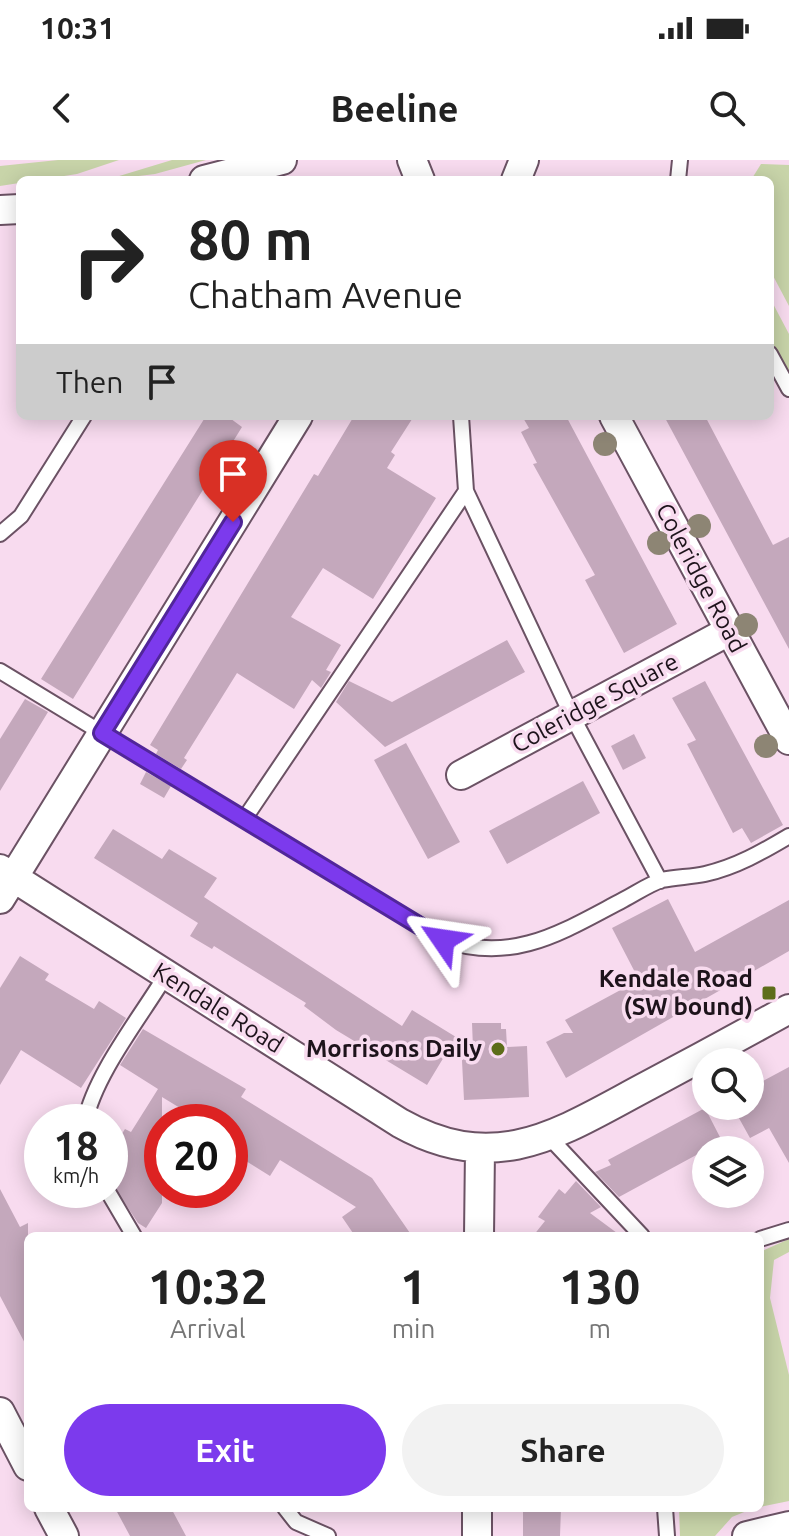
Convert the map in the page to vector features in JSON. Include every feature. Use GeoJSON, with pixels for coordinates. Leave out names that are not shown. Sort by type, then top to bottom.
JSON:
{"type":"FeatureCollection","features":[{"type":"Feature","properties":{"kind":"street"},"geometry":{"type":"LineString","coordinates":[[235,176],[282,160]]}},
{"type":"Feature","properties":{"kind":"street"},"geometry":{"type":"LineString","coordinates":[[5,882],[102,733],[296,420]]}},
{"type":"Feature","properties":{"kind":"street","name":"Coleridge Road"},"geometry":{"type":"LineString","coordinates":[[616,420],[789,740]]}},
{"type":"Feature","properties":{"kind":"street","name":"Coleridge Square"},"geometry":{"type":"LineString","coordinates":[[461,775],[729,631]]}},
{"type":"Feature","properties":{"kind":"street","name":"Kendale Road"},"geometry":{"type":"LineString","coordinates":[[5,882],[166,975],[421,1135],[480,1149],[550,1138],[789,1009]]}},
{"type":"Feature","properties":{"kind":"street"},"geometry":{"type":"LineString","coordinates":[[479,1232],[480,1149]]}},
{"type":"Feature","properties":{"kind":"street"},"geometry":{"type":"LineString","coordinates":[[0,1412],[24,1458]]}},
{"type":"Feature","properties":{"kind":"street"},"geometry":{"type":"LineString","coordinates":[[51,1512],[64,1536]]}},
{"type":"Feature","properties":{"kind":"street"},"geometry":{"type":"LineString","coordinates":[[477,1512],[477,1536]]}},
{"type":"Feature","properties":{"kind":"street"},"geometry":{"type":"LineString","coordinates":[[747,1536],[789,1526]]}},
{"type":"Feature","properties":{"kind":"lane"},"geometry":{"type":"LineString","coordinates":[[774,361],[789,389]]}},
{"type":"Feature","properties":{"kind":"lane"},"geometry":{"type":"LineString","coordinates":[[0,534],[21,516],[81,420]]}},
{"type":"Feature","properties":{"kind":"lane"},"geometry":{"type":"LineString","coordinates":[[461,420],[466,491],[572,716],[660,881]]}},
{"type":"Feature","properties":{"kind":"lane"},"geometry":{"type":"LineString","coordinates":[[245,818],[466,491]]}},
{"type":"Feature","properties":{"kind":"lane"},"geometry":{"type":"LineString","coordinates":[[0,671],[443,940],[467,948],[490,951],[522,946],[558,934],[660,881],[706,874],[741,863],[789,836]]}},
{"type":"Feature","properties":{"kind":"lane"},"geometry":{"type":"LineString","coordinates":[[90,1104],[166,975]]}},
{"type":"Feature","properties":{"kind":"lane"},"geometry":{"type":"LineString","coordinates":[[550,1138],[638,1232]]}},
{"type":"Feature","properties":{"kind":"lane"},"geometry":{"type":"LineString","coordinates":[[118,1208],[132,1232]]}},
{"type":"Feature","properties":{"kind":"lane"},"geometry":{"type":"LineString","coordinates":[[764,1238],[789,1230]]}},
{"type":"Feature","properties":{"kind":"lane"},"geometry":{"type":"LineString","coordinates":[[288,1512],[296,1522],[328,1536]]}},
{"type":"Feature","properties":{"kind":"lane"},"geometry":{"type":"LineString","coordinates":[[665,1512],[667,1536]]}},
{"type":"Feature","properties":{"kind":"green space"},"geometry":{"type":"Polygon","coordinates":[[[58,160],[119,160],[64,176],[16,176],[16,184],[0,186],[0,166],[58,160]]]}},
{"type":"Feature","properties":{"kind":"green space"},"geometry":{"type":"Polygon","coordinates":[[[172,160],[206,160],[155,174],[119,176],[172,160]]]}},
{"type":"Feature","properties":{"kind":"green space"},"geometry":{"type":"Polygon","coordinates":[[[761,164],[789,165],[789,306],[774,278],[774,176],[754,176],[761,164]]]}},
{"type":"Feature","properties":{"kind":"green space"},"geometry":{"type":"Polygon","coordinates":[[[774,306],[789,334],[789,374],[774,346],[774,306]]]}},
{"type":"Feature","properties":{"kind":"green space"},"geometry":{"type":"Polygon","coordinates":[[[789,1239],[789,1252],[774,1260],[770,1298],[789,1375],[789,1501],[764,1506],[764,1250],[789,1239]]]}},
{"type":"Feature","properties":{"kind":"green space"},"geometry":{"type":"Polygon","coordinates":[[[679,1512],[744,1512],[732,1517],[715,1536],[680,1536],[679,1512]]]}},
{"type":"Feature","properties":{"kind":"building"},"geometry":{"type":"Polygon","coordinates":[[[203,420],[232,420],[242,427],[73,699],[41,679],[203,420]]]}},
{"type":"Feature","properties":{"kind":"building"},"geometry":{"type":"Polygon","coordinates":[[[352,420],[411,420],[391,452],[395,455],[387,468],[436,498],[373,599],[323,568],[291,617],[341,645],[326,670],[331,672],[321,688],[312,680],[294,709],[237,673],[184,758],[187,760],[181,769],[156,754],[158,750],[150,745],[314,474],[318,476],[352,420]]]}},
{"type":"Feature","properties":{"kind":"building"},"geometry":{"type":"Polygon","coordinates":[[[524,420],[568,420],[677,624],[624,653],[585,580],[595,575],[533,464],[537,463],[521,432],[529,428],[524,420]]]}},
{"type":"Feature","properties":{"kind":"building"},"geometry":{"type":"Polygon","coordinates":[[[666,420],[707,420],[773,545],[789,537],[789,649],[666,420]]]}},
{"type":"Feature","properties":{"kind":"building"},"geometry":{"type":"Polygon","coordinates":[[[507,640],[525,672],[385,747],[336,702],[349,681],[392,702],[507,640]]]}},
{"type":"Feature","properties":{"kind":"building"},"geometry":{"type":"Polygon","coordinates":[[[705,681],[783,825],[751,843],[742,828],[733,833],[687,744],[696,740],[672,698],[705,681]]]}},
{"type":"Feature","properties":{"kind":"building"},"geometry":{"type":"Polygon","coordinates":[[[25,699],[48,712],[0,791],[0,739],[25,699]]]}},
{"type":"Feature","properties":{"kind":"building"},"geometry":{"type":"Polygon","coordinates":[[[634,734],[646,758],[623,770],[611,746],[634,734]]]}},
{"type":"Feature","properties":{"kind":"building"},"geometry":{"type":"Polygon","coordinates":[[[406,743],[460,842],[428,859],[374,760],[406,743]]]}},
{"type":"Feature","properties":{"kind":"building"},"geometry":{"type":"Polygon","coordinates":[[[146,772],[171,786],[164,798],[140,784],[146,772]]]}},
{"type":"Feature","properties":{"kind":"building"},"geometry":{"type":"Polygon","coordinates":[[[583,781],[600,813],[507,864],[489,831],[583,781]]]}},
{"type":"Feature","properties":{"kind":"building"},"geometry":{"type":"Polygon","coordinates":[[[113,829],[162,859],[169,849],[217,878],[204,897],[402,1026],[412,1010],[456,1037],[427,1085],[336,1030],[304,1006],[306,1003],[214,946],[212,949],[190,936],[198,923],[94,858],[113,829]]]}},
{"type":"Feature","properties":{"kind":"building"},"geometry":{"type":"Polygon","coordinates":[[[668,899],[695,952],[789,900],[789,951],[566,1078],[546,1042],[564,1033],[573,1033],[565,1020],[639,980],[612,928],[668,899]]]}},
{"type":"Feature","properties":{"kind":"building"},"geometry":{"type":"Polygon","coordinates":[[[20,956],[49,974],[45,980],[94,1009],[99,1001],[126,1018],[81,1088],[21,1050],[0,1085],[0,988],[20,956]]]}},
{"type":"Feature","properties":{"kind":"building","name":"Morrisons Daily"},"geometry":{"type":"Polygon","coordinates":[[[472,1023],[501,1023],[501,1029],[506,1029],[507,1047],[527,1046],[529,1097],[464,1100],[461,1041],[473,1048],[472,1023]]]}},
{"type":"Feature","properties":{"kind":"building"},"geometry":{"type":"Polygon","coordinates":[[[143,1029],[246,1089],[241,1097],[372,1178],[409,1232],[352,1232],[342,1217],[356,1207],[280,1160],[270,1176],[248,1162],[248,1104],[173,1104],[162,1097],[162,1104],[149,1104],[158,1089],[120,1065],[143,1029]]]}},
{"type":"Feature","properties":{"kind":"building"},"geometry":{"type":"Polygon","coordinates":[[[789,1067],[789,1163],[769,1128],[749,1136],[740,1120],[764,1120],[764,1080],[789,1067]]]}},
{"type":"Feature","properties":{"kind":"building"},"geometry":{"type":"Polygon","coordinates":[[[144,1111],[144,1208],[159,1208],[146,1228],[138,1223],[128,1208],[128,1130],[131,1132],[144,1111]]]}},
{"type":"Feature","properties":{"kind":"building"},"geometry":{"type":"Polygon","coordinates":[[[692,1115],[692,1120],[711,1120],[719,1136],[692,1136],[692,1157],[619,1197],[595,1172],[611,1165],[608,1160],[692,1115]]]}},
{"type":"Feature","properties":{"kind":"building"},"geometry":{"type":"Polygon","coordinates":[[[576,1181],[601,1207],[590,1213],[616,1232],[536,1232],[545,1221],[538,1217],[559,1189],[565,1194],[576,1181]]]}},
{"type":"Feature","properties":{"kind":"building"},"geometry":{"type":"Polygon","coordinates":[[[0,1189],[20,1227],[28,1223],[28,1232],[24,1232],[24,1341],[0,1296],[0,1189]]]}},
{"type":"Feature","properties":{"kind":"building"},"geometry":{"type":"Polygon","coordinates":[[[117,1512],[173,1512],[186,1536],[130,1536],[117,1512]]]}},
{"type":"Feature","properties":{"kind":"building"},"geometry":{"type":"Polygon","coordinates":[[[523,1512],[561,1512],[560,1536],[523,1536],[523,1512]]]}},
{"type":"Feature","properties":{"kind":"place","name":"Kendale Road (SW bound)"},"geometry":{"type":"Point","coordinates":[769,993]}},
{"type":"Feature","properties":{"kind":"place","name":"Morrisons Daily"},"geometry":{"type":"Point","coordinates":[498,1049]}},
{"type":"Feature","properties":{"kind":"route"},"geometry":{"type":"LineString","coordinates":[[233,522],[102,733],[443,940]]}}]}
